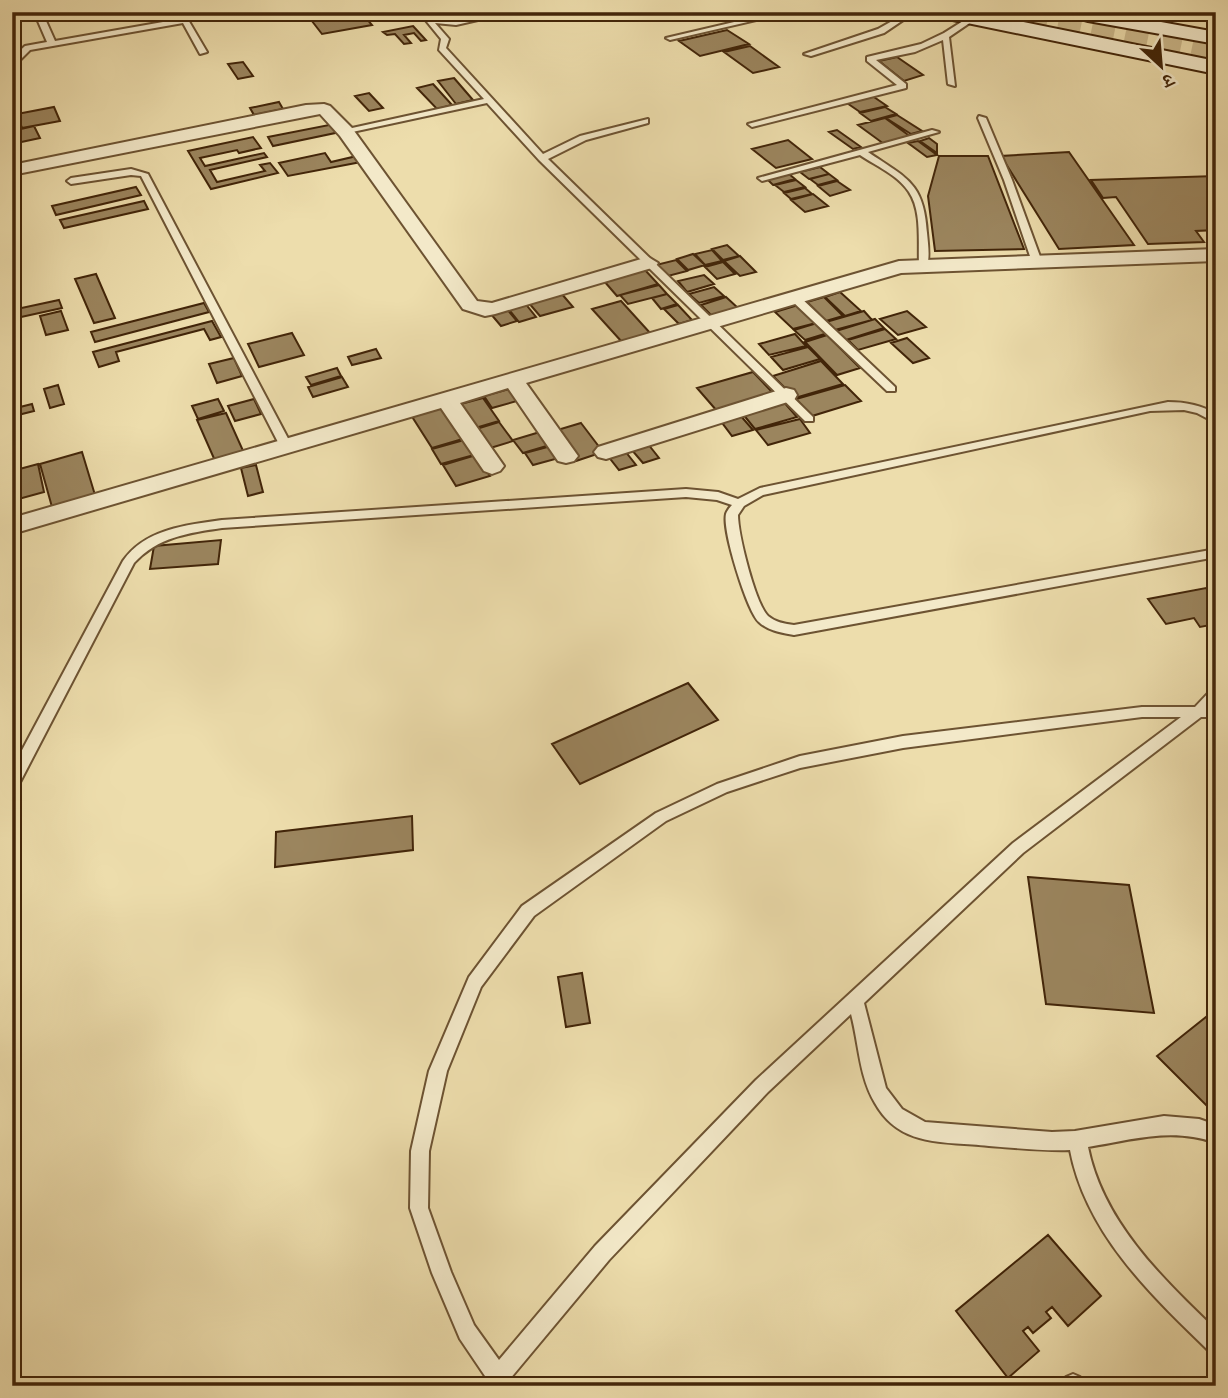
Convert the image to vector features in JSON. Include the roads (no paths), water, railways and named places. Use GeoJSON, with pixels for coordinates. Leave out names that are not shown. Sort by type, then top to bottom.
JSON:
{"type":"FeatureCollection","features":[{"type":"Feature","properties":{"kind":"main road"},"geometry":{"type":"LineString","coordinates":[[943,12],[1216,68]]}},
{"type":"Feature","properties":{"kind":"main road"},"geometry":{"type":"LineString","coordinates":[[1076,12],[1216,38]]}},
{"type":"Feature","properties":{"kind":"main road"},"geometry":{"type":"LineString","coordinates":[[1168,57],[1216,75]]}},
{"type":"Feature","properties":{"kind":"street"},"geometry":{"type":"LineString","coordinates":[[12,170],[318,109],[328,111],[345,132],[470,305],[477,309],[495,308],[648,263]]}},
{"type":"Feature","properties":{"kind":"street"},"geometry":{"type":"LineString","coordinates":[[12,526],[899,267],[924,264],[1216,256]]}},
{"type":"Feature","properties":{"kind":"street"},"geometry":{"type":"LineString","coordinates":[[514,381],[566,456]]}},
{"type":"Feature","properties":{"kind":"street"},"geometry":{"type":"LineString","coordinates":[[606,452],[786,395]]}},
{"type":"Feature","properties":{"kind":"street"},"geometry":{"type":"LineString","coordinates":[[447,400],[492,466]]}},
{"type":"Feature","properties":{"kind":"lane"},"geometry":{"type":"LineString","coordinates":[[38,12],[52,44]]}},
{"type":"Feature","properties":{"kind":"lane"},"geometry":{"type":"LineString","coordinates":[[422,12],[445,39],[442,48],[542,158],[809,419]]}},
{"type":"Feature","properties":{"kind":"lane"},"geometry":{"type":"LineString","coordinates":[[429,20],[448,23],[510,12]]}},
{"type":"Feature","properties":{"kind":"lane"},"geometry":{"type":"LineString","coordinates":[[670,38],[788,12]]}},
{"type":"Feature","properties":{"kind":"lane"},"geometry":{"type":"LineString","coordinates":[[870,12],[902,19]]}},
{"type":"Feature","properties":{"kind":"lane"},"geometry":{"type":"LineString","coordinates":[[808,54],[881,31],[912,12]]}},
{"type":"Feature","properties":{"kind":"lane"},"geometry":{"type":"LineString","coordinates":[[14,61],[24,50],[184,16],[203,52]]}},
{"type":"Feature","properties":{"kind":"lane"},"geometry":{"type":"LineString","coordinates":[[752,124],[903,86],[870,59],[916,50],[946,38],[971,18]]}},
{"type":"Feature","properties":{"kind":"lane"},"geometry":{"type":"LineString","coordinates":[[946,38],[952,84]]}},
{"type":"Feature","properties":{"kind":"lane"},"geometry":{"type":"LineString","coordinates":[[345,132],[489,100]]}},
{"type":"Feature","properties":{"kind":"lane"},"geometry":{"type":"LineString","coordinates":[[982,118],[1008,180],[1037,262]]}},
{"type":"Feature","properties":{"kind":"lane"},"geometry":{"type":"LineString","coordinates":[[542,158],[583,138],[645,121]]}},
{"type":"Feature","properties":{"kind":"lane"},"geometry":{"type":"LineString","coordinates":[[762,178],[935,132]]}},
{"type":"Feature","properties":{"kind":"lane"},"geometry":{"type":"LineString","coordinates":[[862,152],[914,192],[919,203],[924,264]]}},
{"type":"Feature","properties":{"kind":"lane"},"geometry":{"type":"LineString","coordinates":[[71,181],[131,172],[144,174],[286,446]]}},
{"type":"Feature","properties":{"kind":"lane"},"geometry":{"type":"LineString","coordinates":[[796,299],[891,389]]}},
{"type":"Feature","properties":{"kind":"lane"},"geometry":{"type":"LineString","coordinates":[[1216,420],[1207,412],[1190,407],[1173,405],[1150,408],[760,492],[739,503],[732,516],[733,530],[752,596],[761,616],[775,626],[794,630],[1216,553]]}},
{"type":"Feature","properties":{"kind":"lane"},"geometry":{"type":"LineString","coordinates":[[12,784],[129,561],[136,550],[159,537],[222,524],[686,493],[718,496],[739,503]]}},
{"type":"Feature","properties":{"kind":"lane"},"geometry":{"type":"LineString","coordinates":[[1216,694],[1196,714],[1018,848],[762,1086],[602,1253],[494,1380],[467,1332],[419,1208],[420,1152],[438,1072],[475,982],[528,911],[661,817],[722,788],[800,762],[903,742],[1142,712],[1196,714],[1216,712]]}},
{"type":"Feature","properties":{"kind":"lane"},"geometry":{"type":"LineString","coordinates":[[855,1000],[861,1013],[863,1034],[881,1098],[897,1118],[930,1133],[1053,1142],[1173,1123],[1206,1129],[1216,1134]]}},
{"type":"Feature","properties":{"kind":"lane"},"geometry":{"type":"LineString","coordinates":[[1077,1139],[1079,1160],[1105,1216],[1154,1284],[1216,1344]]}},
{"type":"Feature","properties":{"kind":"tunnel"},"geometry":{"type":"LineString","coordinates":[[991,12],[1216,58]]}}]}
